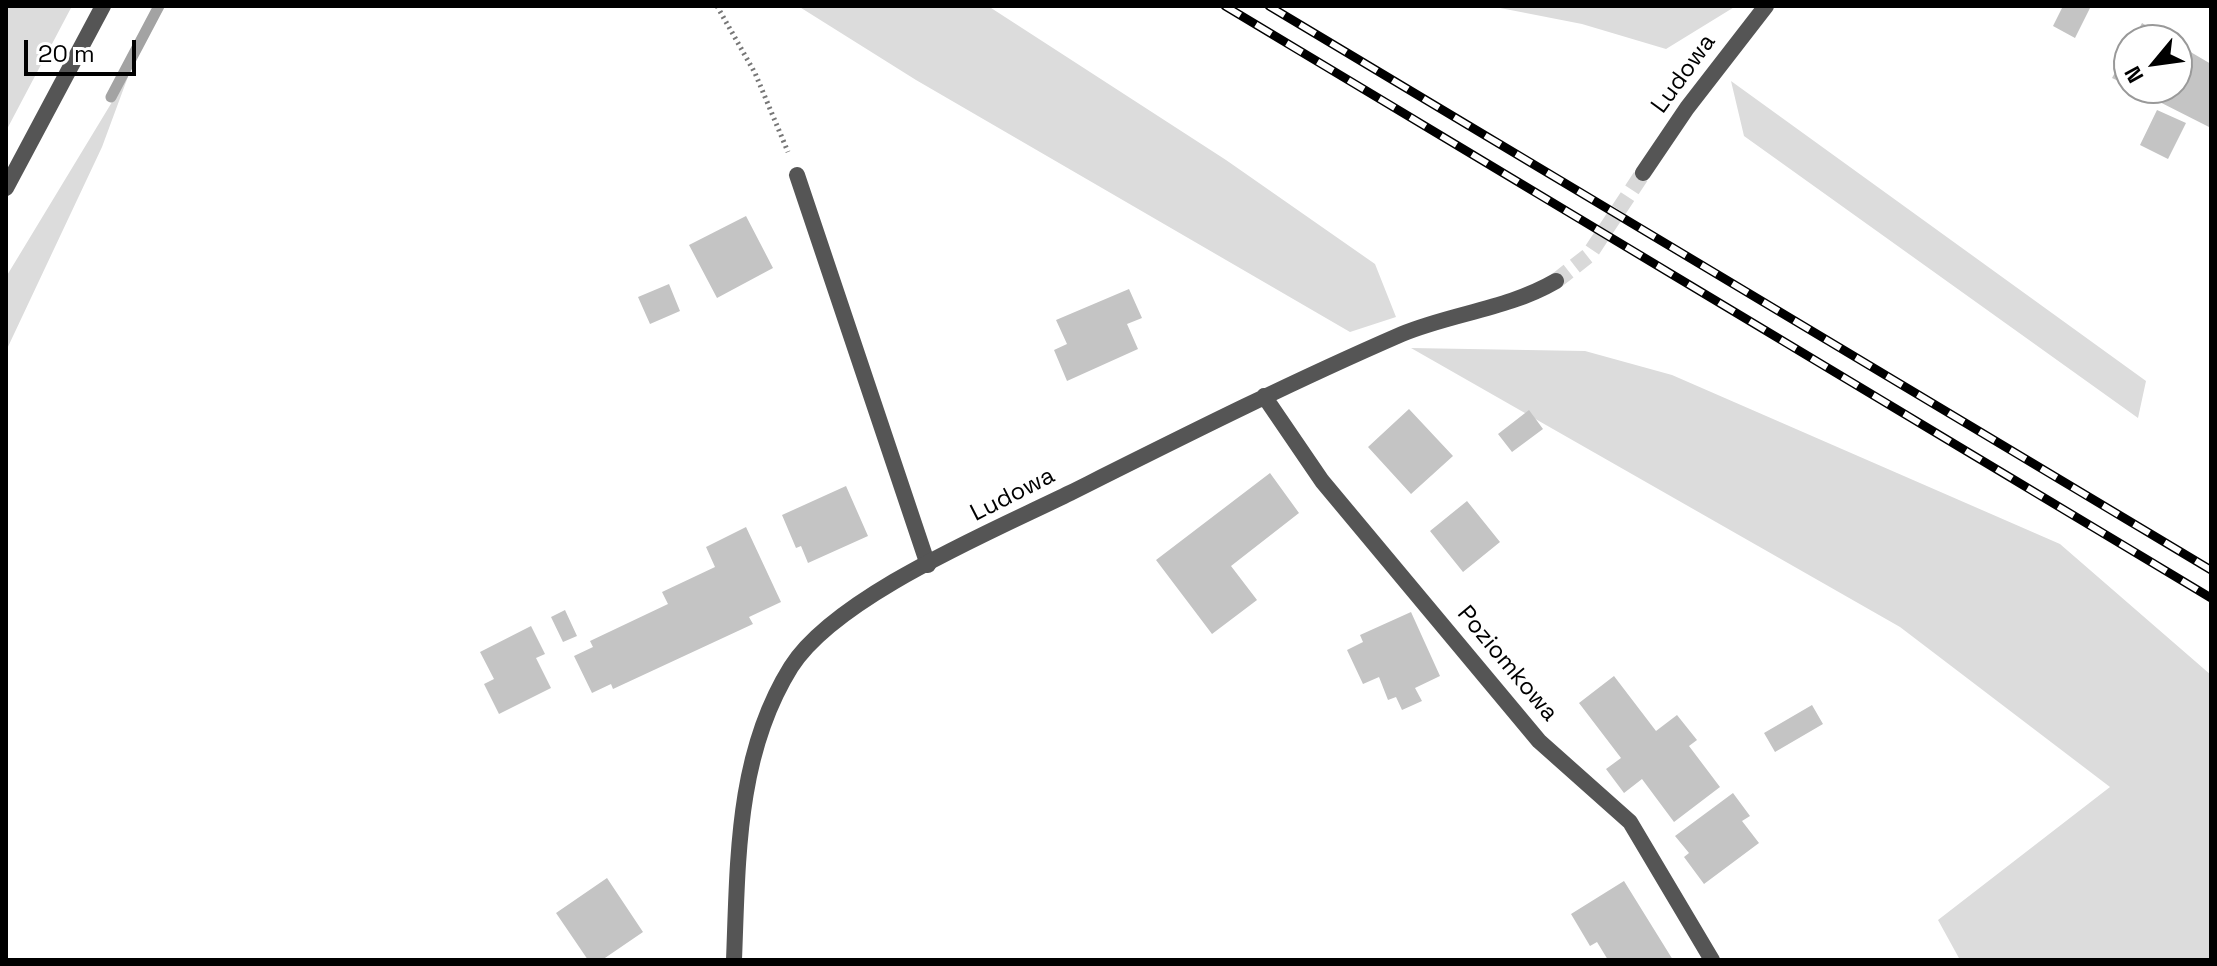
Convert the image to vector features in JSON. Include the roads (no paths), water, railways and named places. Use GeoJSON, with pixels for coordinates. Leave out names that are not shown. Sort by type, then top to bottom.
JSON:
{"type":"FeatureCollection","features":[{"type":"Feature","properties":{"kind":"street"},"geometry":{"type":"LineString","coordinates":[[6,188],[103,6]]}},
{"type":"Feature","properties":{"kind":"street","name":"Ludowa"},"geometry":{"type":"LineString","coordinates":[[1643,173],[1687,108],[1766,6]]}},
{"type":"Feature","properties":{"kind":"street"},"geometry":{"type":"LineString","coordinates":[[797,175],[928,565]]}},
{"type":"Feature","properties":{"kind":"street","name":"Ludowa"},"geometry":{"type":"LineString","coordinates":[[734,960],[745,792],[772,706],[791,667],[815,637],[845,612],[928,565],[1264,396],[1404,334],[1535,293],[1556,281]]}},
{"type":"Feature","properties":{"kind":"street","name":"Poziomkowa"},"geometry":{"type":"LineString","coordinates":[[1264,396],[1322,481],[1539,741],[1630,822],[1712,960]]}},
{"type":"Feature","properties":{"kind":"waterway"},"geometry":{"type":"LineString","coordinates":[[111,97],[159,6]]}},
{"type":"Feature","properties":{"kind":"tunnel"},"geometry":{"type":"LineString","coordinates":[[1556,281],[1589,255],[1643,173]]}},
{"type":"Feature","properties":{"kind":"railway"},"geometry":{"type":"LineString","coordinates":[[1225,6],[2211,598]]}},
{"type":"Feature","properties":{"kind":"railway"},"geometry":{"type":"LineString","coordinates":[[1269,6],[2211,570]]}}]}
